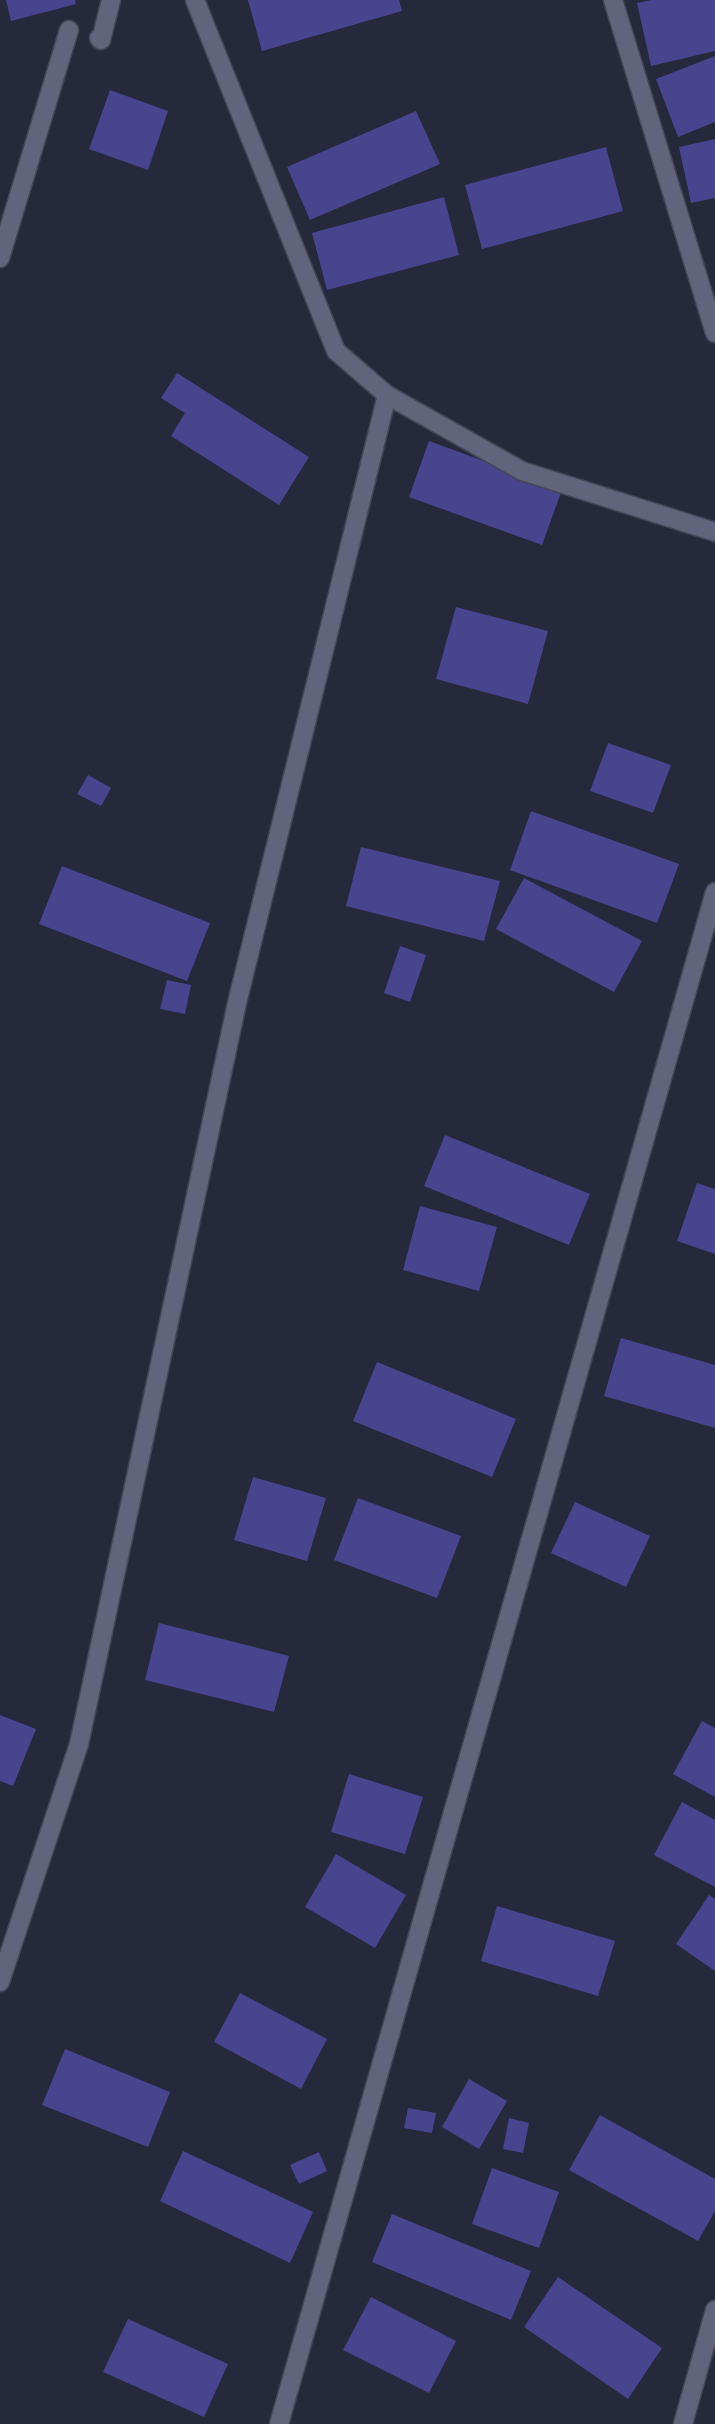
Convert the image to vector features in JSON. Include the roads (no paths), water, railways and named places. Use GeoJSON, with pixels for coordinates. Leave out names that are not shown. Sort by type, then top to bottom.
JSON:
{"type":"FeatureCollection","features":[{"type":"Feature","properties":{"kind":"street"},"geometry":{"type":"LineString","coordinates":[[99,38],[101,40],[111,0]]}},
{"type":"Feature","properties":{"kind":"street"},"geometry":{"type":"LineString","coordinates":[[195,0],[336,351],[387,395],[522,471],[715,532]]}},
{"type":"Feature","properties":{"kind":"street"},"geometry":{"type":"LineString","coordinates":[[613,0],[715,333]]}},
{"type":"Feature","properties":{"kind":"street"},"geometry":{"type":"LineString","coordinates":[[0,258],[69,30]]}},
{"type":"Feature","properties":{"kind":"street"},"geometry":{"type":"LineString","coordinates":[[0,1982],[79,1744],[237,1003],[387,395]]}},
{"type":"Feature","properties":{"kind":"street"},"geometry":{"type":"LineString","coordinates":[[279,2424],[715,892]]}},
{"type":"Feature","properties":{"kind":"street"},"geometry":{"type":"LineString","coordinates":[[683,2424],[715,2310]]}}]}
